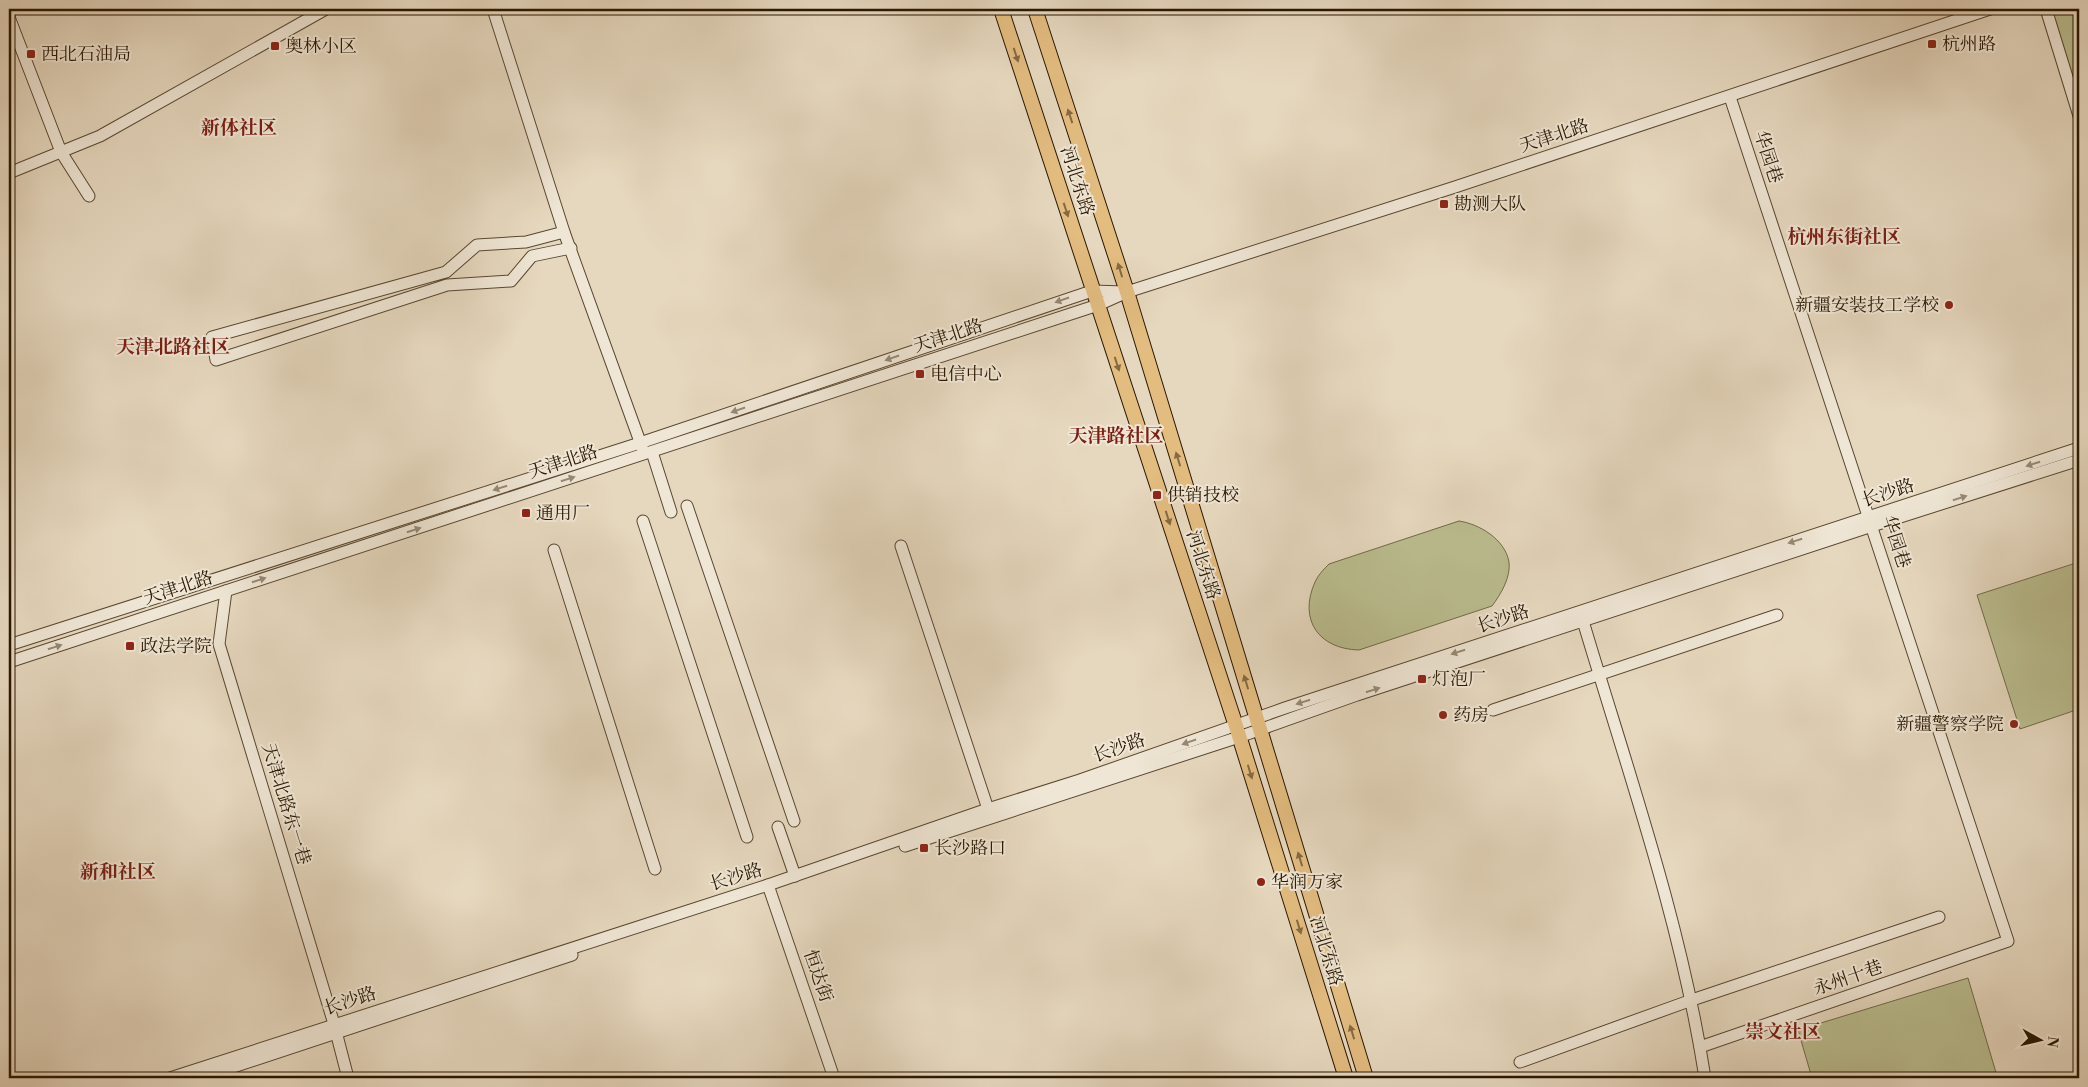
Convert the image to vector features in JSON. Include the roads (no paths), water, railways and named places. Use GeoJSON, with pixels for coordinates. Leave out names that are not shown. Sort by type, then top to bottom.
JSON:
{"type":"FeatureCollection","features":[{"type":"Feature","properties":{"kind":"main road","name":"河北东路"},"geometry":{"type":"LineString","coordinates":[[1001,9],[1237,732],[1346,1078]]}},
{"type":"Feature","properties":{"kind":"main road"},"geometry":{"type":"LineString","coordinates":[[1035,9],[1127,292],[1366,1078]]}},
{"type":"Feature","properties":{"kind":"street"},"geometry":{"type":"LineString","coordinates":[[9,173],[100,136],[326,9]]}},
{"type":"Feature","properties":{"kind":"street"},"geometry":{"type":"LineString","coordinates":[[493,9],[564,232],[640,443],[649,453],[671,512]]}},
{"type":"Feature","properties":{"kind":"street","name":"天津北路"},"geometry":{"type":"LineString","coordinates":[[9,662],[1098,306],[1127,292],[1730,97],[1990,9]]}},
{"type":"Feature","properties":{"kind":"street"},"geometry":{"type":"LineString","coordinates":[[2046,9],[2079,116]]}},
{"type":"Feature","properties":{"kind":"street"},"geometry":{"type":"LineString","coordinates":[[9,17],[61,152],[89,196]]}},
{"type":"Feature","properties":{"kind":"street","name":"华园巷"},"geometry":{"type":"LineString","coordinates":[[1730,97],[2008,941]]}},
{"type":"Feature","properties":{"kind":"street"},"geometry":{"type":"LineString","coordinates":[[564,232],[526,242],[477,244],[446,272],[212,337],[216,360],[447,285],[511,281],[532,256],[571,248]]}},
{"type":"Feature","properties":{"kind":"street","name":"天津北路"},"geometry":{"type":"LineString","coordinates":[[9,645],[640,443],[1092,290],[1127,292]]}},
{"type":"Feature","properties":{"kind":"street","name":"长沙路"},"geometry":{"type":"LineString","coordinates":[[1259,723],[1583,621],[2079,448]]}},
{"type":"Feature","properties":{"kind":"street","name":"长沙路"},"geometry":{"type":"LineString","coordinates":[[170,1078],[335,1029],[648,930],[1259,723],[1870,521],[2079,460]]}},
{"type":"Feature","properties":{"kind":"street"},"geometry":{"type":"LineString","coordinates":[[687,506],[794,821]]}},
{"type":"Feature","properties":{"kind":"street"},"geometry":{"type":"LineString","coordinates":[[643,521],[747,837]]}},
{"type":"Feature","properties":{"kind":"street"},"geometry":{"type":"LineString","coordinates":[[901,546],[988,809]]}},
{"type":"Feature","properties":{"kind":"street"},"geometry":{"type":"LineString","coordinates":[[554,550],[655,869]]}},
{"type":"Feature","properties":{"kind":"street","name":"天津北路东一巷"},"geometry":{"type":"LineString","coordinates":[[226,591],[220,644],[348,1078]]}},
{"type":"Feature","properties":{"kind":"street"},"geometry":{"type":"LineString","coordinates":[[1493,710],[1777,615]]}},
{"type":"Feature","properties":{"kind":"street"},"geometry":{"type":"LineString","coordinates":[[1583,621],[1641,812],[1673,926],[1705,1078]]}},
{"type":"Feature","properties":{"kind":"street","name":"长沙路"},"geometry":{"type":"LineString","coordinates":[[769,888],[796,876],[988,809],[1237,732]]}},
{"type":"Feature","properties":{"kind":"street"},"geometry":{"type":"LineString","coordinates":[[778,827],[796,876]]}},
{"type":"Feature","properties":{"kind":"street","name":"恒达街"},"geometry":{"type":"LineString","coordinates":[[769,888],[834,1078]]}},
{"type":"Feature","properties":{"kind":"street"},"geometry":{"type":"LineString","coordinates":[[1520,1062],[1689,1001],[1938,917]]}},
{"type":"Feature","properties":{"kind":"street","name":"永州十巷"},"geometry":{"type":"LineString","coordinates":[[1700,1047],[2008,941]]}},
{"type":"Feature","properties":{"kind":"street","name":"长沙路"},"geometry":{"type":"LineString","coordinates":[[200,1078],[335,1029]]}},
{"type":"Feature","properties":{"kind":"place","name":"杭州路"},"geometry":{"type":"Point","coordinates":[1932,44]}},
{"type":"Feature","properties":{"kind":"place","name":"奥林小区"},"geometry":{"type":"Point","coordinates":[275,46]}},
{"type":"Feature","properties":{"kind":"place","name":"西北石油局"},"geometry":{"type":"Point","coordinates":[31,54]}},
{"type":"Feature","properties":{"kind":"place","name":"勘测大队"},"geometry":{"type":"Point","coordinates":[1444,204]}},
{"type":"Feature","properties":{"kind":"place","name":"新疆安装技工学校"},"geometry":{"type":"Point","coordinates":[1949,305]}},
{"type":"Feature","properties":{"kind":"place","name":"电信中心"},"geometry":{"type":"Point","coordinates":[920,374]}},
{"type":"Feature","properties":{"kind":"place","name":"供销技校"},"geometry":{"type":"Point","coordinates":[1157,495]}},
{"type":"Feature","properties":{"kind":"place","name":"通用厂"},"geometry":{"type":"Point","coordinates":[526,513]}},
{"type":"Feature","properties":{"kind":"place","name":"政法学院"},"geometry":{"type":"Point","coordinates":[130,646]}},
{"type":"Feature","properties":{"kind":"place","name":"灯泡厂"},"geometry":{"type":"Point","coordinates":[1422,679]}},
{"type":"Feature","properties":{"kind":"place","name":"药房"},"geometry":{"type":"Point","coordinates":[1443,715]}},
{"type":"Feature","properties":{"kind":"place","name":"新疆警察学院"},"geometry":{"type":"Point","coordinates":[2014,724]}},
{"type":"Feature","properties":{"kind":"place","name":"长沙路口"},"geometry":{"type":"Point","coordinates":[924,848]}},
{"type":"Feature","properties":{"kind":"place","name":"华润万家"},"geometry":{"type":"Point","coordinates":[1261,882]}},
{"type":"Feature","properties":{"kind":"district","name":"新体社区"},"geometry":{"type":"Point","coordinates":[239,128]}},
{"type":"Feature","properties":{"kind":"district","name":"杭州东街社区"},"geometry":{"type":"Point","coordinates":[1844,237]}},
{"type":"Feature","properties":{"kind":"district","name":"天津北路社区"},"geometry":{"type":"Point","coordinates":[173,347]}},
{"type":"Feature","properties":{"kind":"district","name":"天津路社区"},"geometry":{"type":"Point","coordinates":[1116,436]}},
{"type":"Feature","properties":{"kind":"district","name":"新和社区"},"geometry":{"type":"Point","coordinates":[118,872]}},
{"type":"Feature","properties":{"kind":"district","name":"崇文社区"},"geometry":{"type":"Point","coordinates":[1783,1032]}}]}
